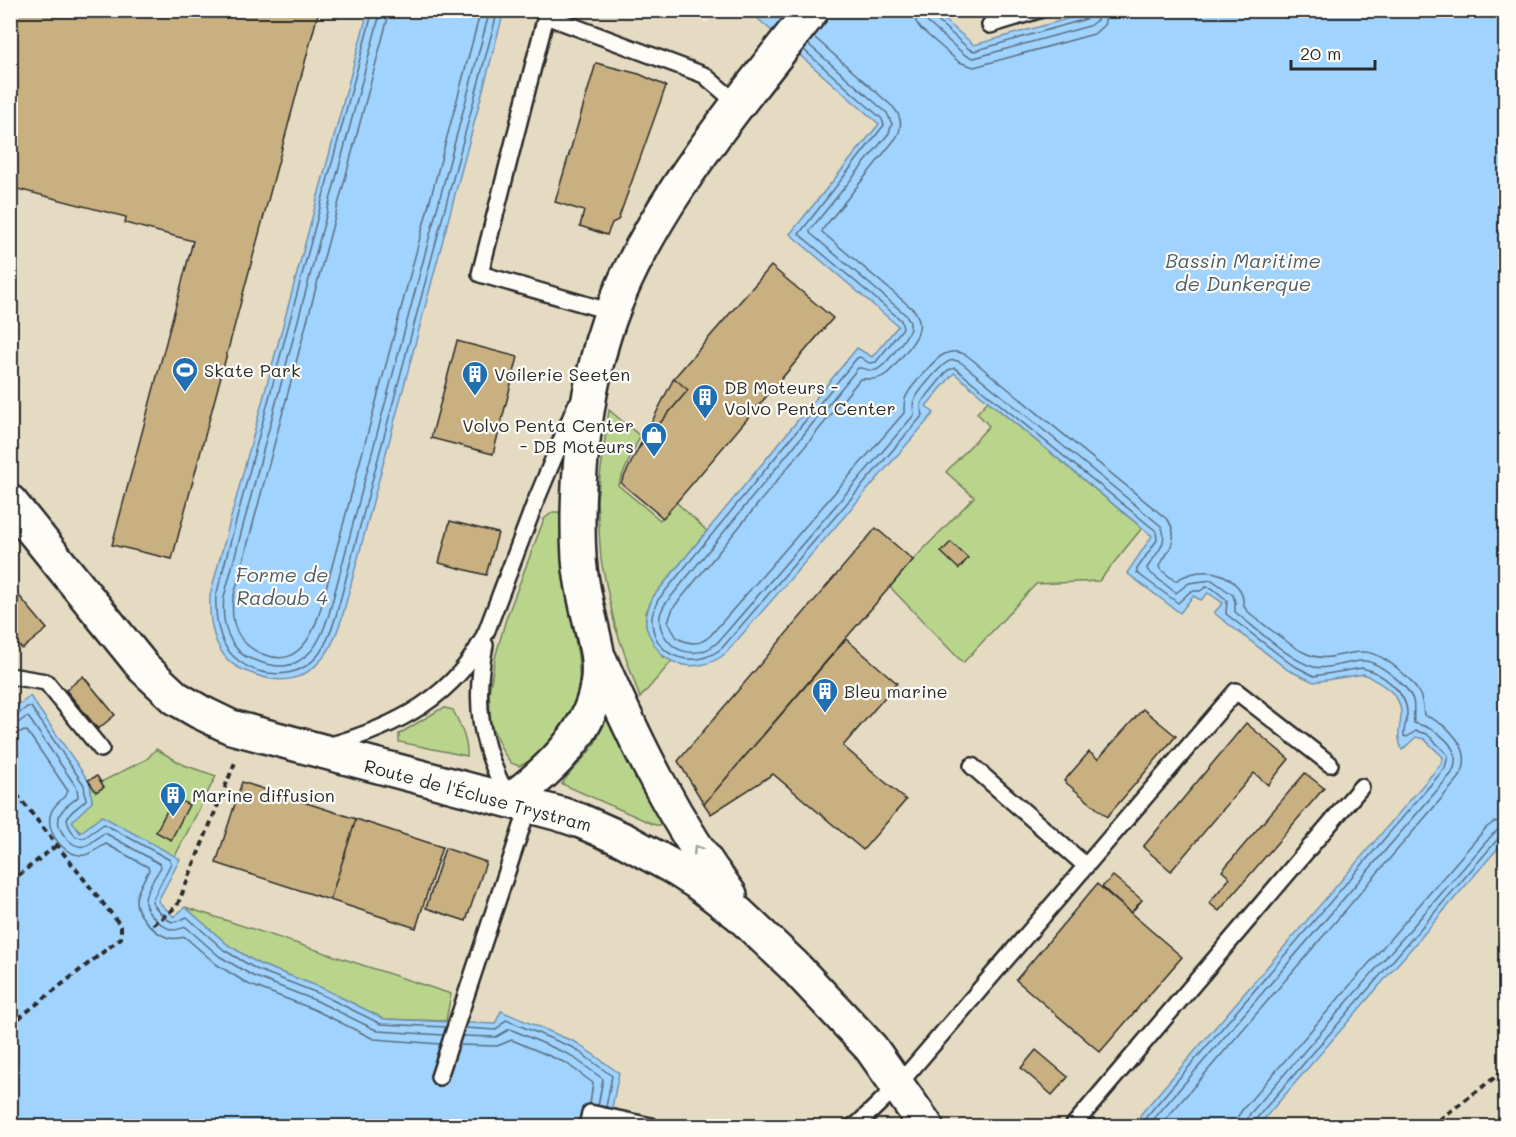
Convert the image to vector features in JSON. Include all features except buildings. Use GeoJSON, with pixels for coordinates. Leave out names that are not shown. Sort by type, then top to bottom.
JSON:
{"type":"FeatureCollection","features":[{"type":"Feature","properties":{"kind":"main road"},"geometry":{"type":"LineString","coordinates":[[519,802],[579,732],[595,699],[597,655],[582,582],[579,518],[585,432],[594,373],[607,327],[636,257],[654,226],[739,105],[812,10]]}},
{"type":"Feature","properties":{"kind":"main road","name":"Route de l'Écluse Trystram"},"geometry":{"type":"LineString","coordinates":[[11,505],[155,680],[176,698],[200,712],[247,733],[519,802],[581,821],[646,851],[698,883],[757,930],[871,1048],[926,1126]]}},
{"type":"Feature","properties":{"kind":"main road"},"geometry":{"type":"LineString","coordinates":[[597,655],[636,741],[683,827],[708,866],[757,930]]}},
{"type":"Feature","properties":{"kind":"lane"},"geometry":{"type":"LineString","coordinates":[[990,25],[1039,10]]}},
{"type":"Feature","properties":{"kind":"lane"},"geometry":{"type":"LineString","coordinates":[[316,749],[374,730],[410,713],[443,691],[470,663],[488,630],[535,503],[607,327],[480,274],[546,16],[704,75],[739,105]]}},
{"type":"Feature","properties":{"kind":"lane"},"geometry":{"type":"LineString","coordinates":[[439,1077],[519,802],[490,760],[480,724],[478,687],[488,630]]}},
{"type":"Feature","properties":{"kind":"lane"},"geometry":{"type":"LineString","coordinates":[[10,676],[46,682],[100,749]]}},
{"type":"Feature","properties":{"kind":"lane"},"geometry":{"type":"LineString","coordinates":[[855,1126],[898,1085],[1236,691],[1330,764]]}},
{"type":"Feature","properties":{"kind":"lane"},"geometry":{"type":"LineString","coordinates":[[972,766],[1086,866]]}},
{"type":"Feature","properties":{"kind":"lane"},"geometry":{"type":"LineString","coordinates":[[1073,1126],[1361,787]]}},
{"type":"Feature","properties":{"kind":"lane"},"geometry":{"type":"LineString","coordinates":[[587,1126],[590,1113],[651,1126]]}},
{"type":"Feature","properties":{"kind":"path"},"geometry":{"type":"LineString","coordinates":[[153,925],[177,906],[247,733]]}},
{"type":"Feature","properties":{"kind":"path"},"geometry":{"type":"LineString","coordinates":[[10,786],[121,926],[121,938],[10,1025]]}},
{"type":"Feature","properties":{"kind":"path"},"geometry":{"type":"LineString","coordinates":[[10,882],[57,844]]}},
{"type":"Feature","properties":{"kind":"path"},"geometry":{"type":"LineString","coordinates":[[1431,1126],[1506,1069]]}},
{"type":"Feature","properties":{"kind":"shaded area"},"geometry":{"type":"Polygon","coordinates":[[[691,10],[706,23],[718,11],[749,11],[879,124],[790,234],[1152,536],[1127,573],[1180,613],[1194,595],[1208,592],[1223,603],[1215,613],[1288,670],[1314,682],[1364,674],[1387,688],[1400,703],[1401,714],[1397,735],[1402,750],[1416,737],[1424,739],[1505,814],[1505,1126],[651,1126],[610,1117],[619,1073],[577,1043],[501,1011],[495,1024],[384,1019],[228,945],[185,908],[175,917],[81,833],[71,821],[92,802],[31,697],[11,712],[11,11],[691,10]]]}},
{"type":"Feature","properties":{"kind":"shaded area"},"geometry":{"type":"Polygon","coordinates":[[[934,11],[1095,11],[973,45],[934,11]]]}},
{"type":"Feature","properties":{"kind":"green space"},"geometry":{"type":"Polygon","coordinates":[[[988,401],[1142,528],[1099,581],[1036,584],[963,663],[890,587],[974,497],[946,472],[989,426],[977,413],[988,401]]]}},
{"type":"Feature","properties":{"kind":"green space"},"geometry":{"type":"Polygon","coordinates":[[[609,410],[640,436],[618,485],[660,520],[676,502],[707,531],[653,597],[646,613],[646,626],[662,656],[672,661],[640,698],[615,626],[601,560],[597,499],[609,410]]]}},
{"type":"Feature","properties":{"kind":"green space"},"geometry":{"type":"Polygon","coordinates":[[[553,512],[558,512],[562,516],[564,580],[577,648],[579,684],[567,719],[554,738],[538,755],[519,766],[511,763],[503,752],[491,725],[489,693],[495,658],[506,619],[544,519],[553,512]]]}},
{"type":"Feature","properties":{"kind":"green space"},"geometry":{"type":"Polygon","coordinates":[[[445,708],[453,710],[465,739],[467,756],[399,742],[399,734],[445,708]]]}},
{"type":"Feature","properties":{"kind":"green space"},"geometry":{"type":"Polygon","coordinates":[[[608,718],[660,819],[660,825],[655,825],[562,784],[591,749],[608,718]]]}},
{"type":"Feature","properties":{"kind":"green space"},"geometry":{"type":"Polygon","coordinates":[[[156,749],[184,765],[216,776],[174,858],[81,833],[71,821],[92,802],[90,783],[96,791],[104,787],[101,782],[147,759],[156,749]]]}},
{"type":"Feature","properties":{"kind":"green space"},"geometry":{"type":"Polygon","coordinates":[[[185,907],[451,994],[446,1021],[384,1019],[322,988],[259,964],[228,945],[185,907]]]}},
{"type":"Feature","properties":{"kind":"water","name":"Forme de Radoub 4"},"geometry":{"type":"Polygon","coordinates":[[[368,11],[504,11],[342,618],[329,650],[315,666],[292,679],[266,678],[231,663],[218,646],[210,612],[210,595],[368,11]]]}},
{"type":"Feature","properties":{"kind":"water","name":"Bassin Maritime de Dunkerque"},"geometry":{"type":"Polygon","coordinates":[[[749,11],[934,11],[974,45],[1095,11],[1505,11],[1505,840],[1258,1126],[1135,1126],[1141,1114],[1441,764],[1443,757],[1424,739],[1416,737],[1402,750],[1399,735],[1400,706],[1388,689],[1364,674],[1314,682],[1288,670],[1214,613],[1223,603],[1208,593],[1201,600],[1193,596],[1180,613],[1127,573],[1152,536],[954,373],[926,406],[934,413],[726,653],[716,660],[695,666],[674,662],[657,648],[646,627],[646,618],[653,597],[857,348],[872,357],[898,326],[790,234],[879,124],[749,11]]]}},
{"type":"Feature","properties":{"kind":"water"},"geometry":{"type":"Polygon","coordinates":[[[30,696],[90,783],[92,802],[72,821],[80,833],[102,816],[180,859],[158,901],[174,917],[185,907],[228,945],[259,964],[322,988],[384,1019],[495,1024],[501,1011],[577,1043],[619,1073],[610,1117],[651,1126],[11,1126],[10,712],[30,696]]]}},
{"type":"Feature","properties":{"kind":"place","name":"Skate Park"},"geometry":{"type":"Point","coordinates":[185,393]}},
{"type":"Feature","properties":{"kind":"place","name":"Voilerie Seeten"},"geometry":{"type":"Point","coordinates":[475,397]}},
{"type":"Feature","properties":{"kind":"place","name":"DB Moteurs - Volvo Penta Center"},"geometry":{"type":"Point","coordinates":[705,420]}},
{"type":"Feature","properties":{"kind":"place","name":"Volvo Penta Center - DB Moteurs"},"geometry":{"type":"Point","coordinates":[654,458]}},
{"type":"Feature","properties":{"kind":"place","name":"Bleu marine"},"geometry":{"type":"Point","coordinates":[825,714]}},
{"type":"Feature","properties":{"kind":"place","name":"Marine diffusion"},"geometry":{"type":"Point","coordinates":[173,818]}}]}
